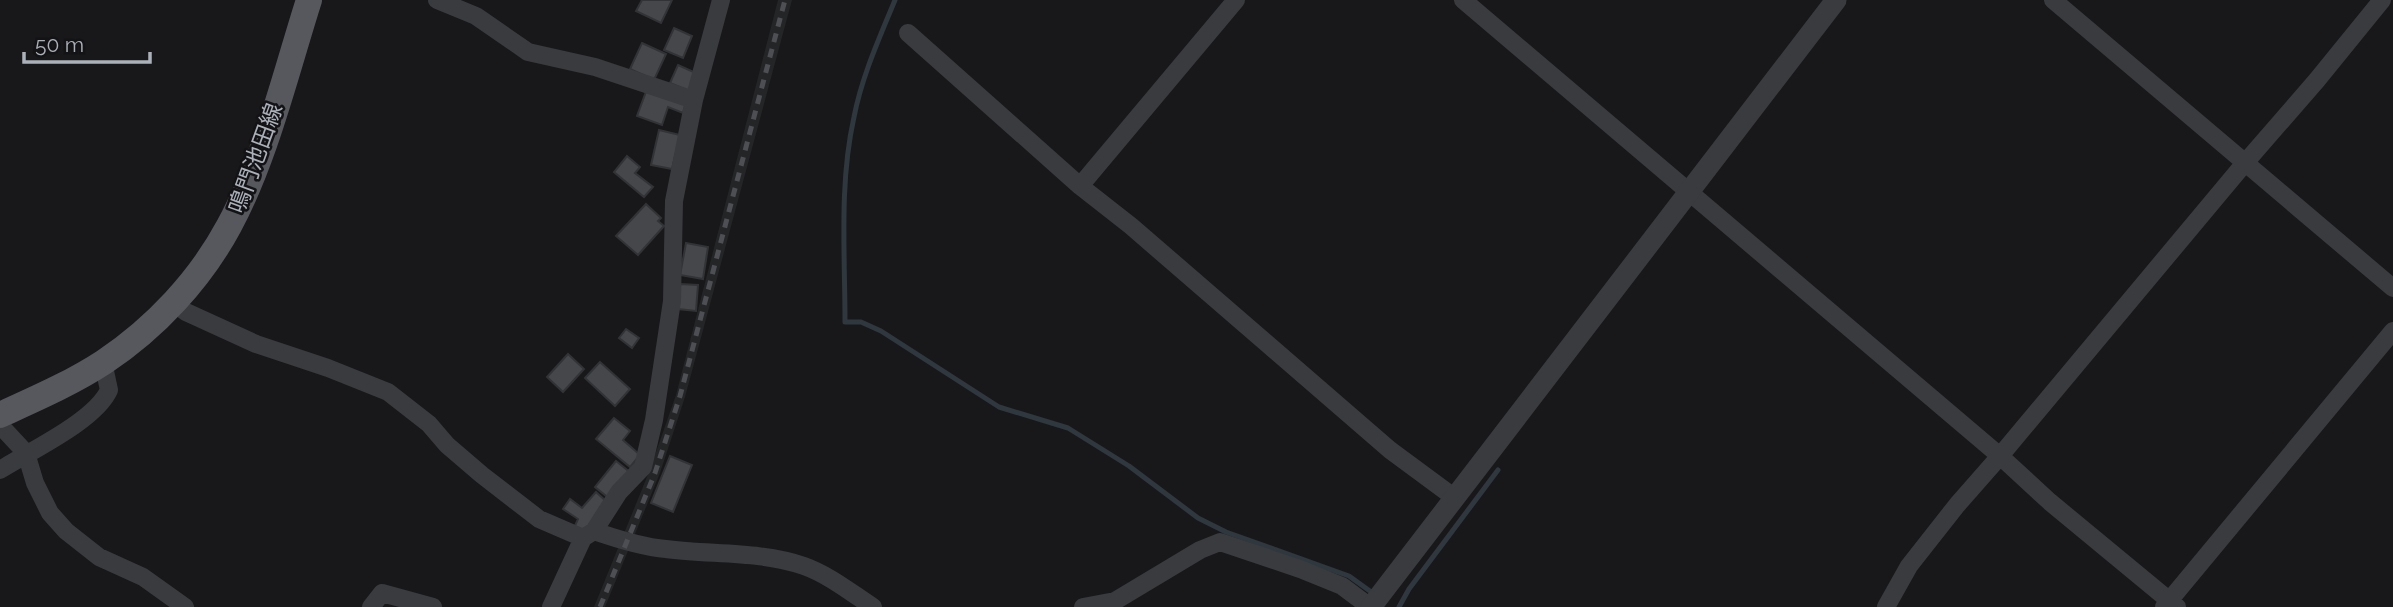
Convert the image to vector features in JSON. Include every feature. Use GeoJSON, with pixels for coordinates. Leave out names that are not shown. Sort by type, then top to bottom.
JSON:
{"type":"FeatureCollection","features":[{"type":"Feature","properties":{"kind":"main road","name":"鳴門池田線"},"geometry":{"type":"LineString","coordinates":[[0,415],[103,362],[137,337],[174,303],[201,269],[229,227],[250,181],[309,0]]}},
{"type":"Feature","properties":{"kind":"street"},"geometry":{"type":"LineString","coordinates":[[437,0],[476,16],[528,52],[595,67],[694,100]]}},
{"type":"Feature","properties":{"kind":"street"},"geometry":{"type":"LineString","coordinates":[[551,607],[589,535],[620,492],[643,467],[654,420],[672,301],[674,201],[694,100],[721,0]]}},
{"type":"Feature","properties":{"kind":"street"},"geometry":{"type":"LineString","coordinates":[[1080,186],[1236,0]]}},
{"type":"Feature","properties":{"kind":"street"},"geometry":{"type":"LineString","coordinates":[[1463,0],[2170,605],[2393,331]]}},
{"type":"Feature","properties":{"kind":"street"},"geometry":{"type":"LineString","coordinates":[[1083,607],[1115,601],[1200,550],[1220,542],[1300,569],[1375,602],[1836,0]]}},
{"type":"Feature","properties":{"kind":"street"},"geometry":{"type":"LineString","coordinates":[[2053,0],[2393,288]]}},
{"type":"Feature","properties":{"kind":"street"},"geometry":{"type":"LineString","coordinates":[[1886,607],[1909,566],[1957,505],[2318,80],[2382,0]]}},
{"type":"Feature","properties":{"kind":"street"},"geometry":{"type":"LineString","coordinates":[[908,33],[1080,186],[1131,226],[1390,450],[1455,498]]}},
{"type":"Feature","properties":{"kind":"street"},"geometry":{"type":"LineString","coordinates":[[174,303],[186,312],[256,344],[388,392],[429,424],[482,475],[539,519],[589,535],[664,549],[770,558],[801,565],[824,575],[873,607]]}},
{"type":"Feature","properties":{"kind":"street"},"geometry":{"type":"LineString","coordinates":[[0,470],[100,406],[109,390],[103,362]]}},
{"type":"Feature","properties":{"kind":"street"},"geometry":{"type":"LineString","coordinates":[[0,425],[26,453],[35,483],[50,513],[65,531],[100,557],[143,577],[186,607]]}},
{"type":"Feature","properties":{"kind":"street"},"geometry":{"type":"LineString","coordinates":[[371,607],[382,593],[433,607]]}},
{"type":"Feature","properties":{"kind":"shaded area"},"geometry":{"type":"Polygon","coordinates":[[[778,0],[792,0],[685,397],[660,473],[605,607],[594,607],[649,472],[676,395],[778,0]]]}},
{"type":"Feature","properties":{"kind":"building"},"geometry":{"type":"Polygon","coordinates":[[[642,0],[672,0],[661,23],[636,11],[642,0]]]}},
{"type":"Feature","properties":{"kind":"building"},"geometry":{"type":"Polygon","coordinates":[[[674,28],[692,36],[683,58],[664,50],[674,28]]]}},
{"type":"Feature","properties":{"kind":"building"},"geometry":{"type":"Polygon","coordinates":[[[642,43],[666,54],[654,80],[630,69],[642,43]]]}},
{"type":"Feature","properties":{"kind":"building"},"geometry":{"type":"Polygon","coordinates":[[[678,65],[698,74],[691,92],[670,83],[678,65]]]}},
{"type":"Feature","properties":{"kind":"building"},"geometry":{"type":"Polygon","coordinates":[[[647,89],[686,103],[683,113],[668,107],[662,125],[637,116],[647,89]]]}},
{"type":"Feature","properties":{"kind":"building"},"geometry":{"type":"Polygon","coordinates":[[[659,130],[680,135],[672,169],[651,165],[659,130]]]}},
{"type":"Feature","properties":{"kind":"building"},"geometry":{"type":"Polygon","coordinates":[[[627,156],[640,167],[635,173],[653,187],[644,197],[614,172],[627,156]]]}},
{"type":"Feature","properties":{"kind":"building"},"geometry":{"type":"Polygon","coordinates":[[[646,204],[661,218],[658,221],[664,226],[638,255],[616,236],[646,204]]]}},
{"type":"Feature","properties":{"kind":"building"},"geometry":{"type":"Polygon","coordinates":[[[686,243],[708,247],[703,279],[680,275],[686,243]]]}},
{"type":"Feature","properties":{"kind":"building"},"geometry":{"type":"Polygon","coordinates":[[[680,284],[698,285],[696,311],[678,309],[680,284]]]}},
{"type":"Feature","properties":{"kind":"building"},"geometry":{"type":"Polygon","coordinates":[[[626,329],[639,338],[632,348],[619,338],[626,329]]]}},
{"type":"Feature","properties":{"kind":"building"},"geometry":{"type":"Polygon","coordinates":[[[568,354],[584,369],[563,392],[547,377],[568,354]]]}},
{"type":"Feature","properties":{"kind":"building"},"geometry":{"type":"Polygon","coordinates":[[[600,362],[630,389],[615,406],[585,378],[600,362]]]}},
{"type":"Feature","properties":{"kind":"building"},"geometry":{"type":"Polygon","coordinates":[[[614,418],[630,431],[623,440],[640,455],[630,467],[596,439],[614,418]]]}},
{"type":"Feature","properties":{"kind":"building"},"geometry":{"type":"Polygon","coordinates":[[[670,456],[692,465],[673,512],[651,503],[670,456]]]}},
{"type":"Feature","properties":{"kind":"building"},"geometry":{"type":"Polygon","coordinates":[[[616,461],[631,473],[610,499],[595,487],[616,461]]]}},
{"type":"Feature","properties":{"kind":"building"},"geometry":{"type":"Polygon","coordinates":[[[596,492],[607,502],[583,533],[574,528],[578,519],[563,509],[570,499],[582,508],[596,492]]]}},
{"type":"Feature","properties":{"kind":"waterway"},"geometry":{"type":"LineString","coordinates":[[895,0],[862,87],[849,142],[844,219],[845,322],[861,322],[881,331],[999,407],[1068,428],[1129,466],[1198,518],[1226,532],[1349,576],[1374,594]]}},
{"type":"Feature","properties":{"kind":"waterway"},"geometry":{"type":"LineString","coordinates":[[1399,607],[1409,589],[1498,470]]}},
{"type":"Feature","properties":{"kind":"railway"},"geometry":{"type":"LineString","coordinates":[[600,607],[655,473],[680,396],[785,0]]}}]}
